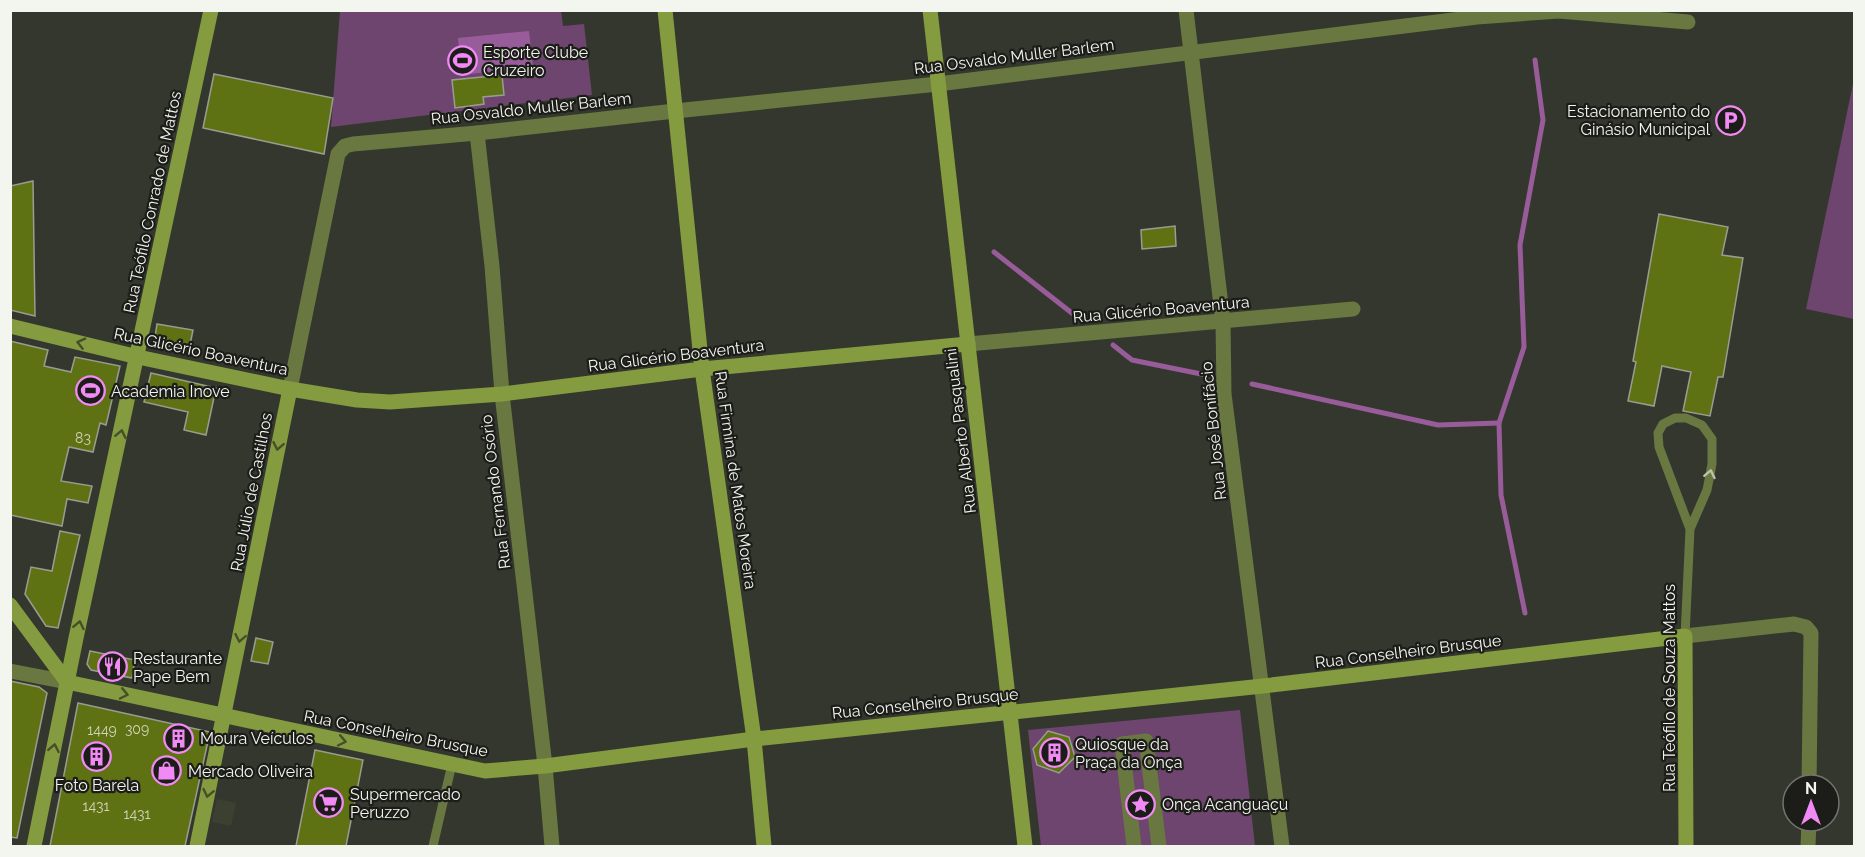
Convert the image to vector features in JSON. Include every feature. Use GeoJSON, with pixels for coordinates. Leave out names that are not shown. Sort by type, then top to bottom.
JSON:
{"type":"FeatureCollection","features":[{"type":"Feature","properties":{"kind":"street","name":"Rua Teófilo Conrado de Mattos"},"geometry":{"type":"LineString","coordinates":[[34,846],[211,10]]}},
{"type":"Feature","properties":{"kind":"street","name":"Rua Firmina de Matos Moreira"},"geometry":{"type":"LineString","coordinates":[[665,10],[702,369],[754,740],[764,846]]}},
{"type":"Feature","properties":{"kind":"street","name":"Rua Alberto Pasqualini"},"geometry":{"type":"LineString","coordinates":[[930,10],[1025,846]]}},
{"type":"Feature","properties":{"kind":"street","name":"Rua José Bonifácio"},"geometry":{"type":"LineString","coordinates":[[1186,10],[1223,322],[1224,394],[1282,846]]}},
{"type":"Feature","properties":{"kind":"street","name":"Rua Osvaldo Muller Barlem"},"geometry":{"type":"LineString","coordinates":[[345,146],[938,84],[1477,17],[1559,11],[1688,22]]}},
{"type":"Feature","properties":{"kind":"street","name":"Rua Fernando Osório"},"geometry":{"type":"LineString","coordinates":[[477,134],[492,266],[502,394],[545,766],[552,846]]}},
{"type":"Feature","properties":{"kind":"street","name":"Rua Júlio de Castilhos"},"geometry":{"type":"LineString","coordinates":[[197,846],[338,154],[345,146]]}},
{"type":"Feature","properties":{"kind":"street","name":"Rua Glicério Boaventura"},"geometry":{"type":"LineString","coordinates":[[10,326],[138,357],[290,389],[357,400],[390,402],[502,394],[702,369],[1353,309]]}},
{"type":"Feature","properties":{"kind":"street"},"geometry":{"type":"LineString","coordinates":[[10,606],[67,682]]}},
{"type":"Feature","properties":{"kind":"street","name":"Rua Conselheiro Brusque"},"geometry":{"type":"LineString","coordinates":[[67,682],[485,771],[1263,686],[1794,624],[1806,627],[1811,633],[1809,773]]}},
{"type":"Feature","properties":{"kind":"street","name":"Rua Teófilo de Souza Mattos"},"geometry":{"type":"LineString","coordinates":[[1685,636],[1686,846]]}},
{"type":"Feature","properties":{"kind":"street"},"geometry":{"type":"LineString","coordinates":[[10,670],[67,682]]}},
{"type":"Feature","properties":{"kind":"street"},"geometry":{"type":"LineString","coordinates":[[1134,846],[1122,744],[1146,741],[1159,846]]}},
{"type":"Feature","properties":{"kind":"street"},"geometry":{"type":"LineString","coordinates":[[1127,791],[1152,788]]}},
{"type":"Feature","properties":{"kind":"street"},"geometry":{"type":"LineString","coordinates":[[1131,820],[1155,817]]}},
{"type":"Feature","properties":{"kind":"lane","name":"Rua Teófilo de Souza Mattos"},"geometry":{"type":"LineString","coordinates":[[1685,636],[1690,529],[1707,490],[1712,464],[1712,439],[1702,425],[1686,418],[1675,418],[1663,424],[1658,433],[1659,447],[1690,529]]}},
{"type":"Feature","properties":{"kind":"lane"},"geometry":{"type":"LineString","coordinates":[[433,846],[452,764]]}},
{"type":"Feature","properties":{"kind":"shaded area","name":"Esporte Clube Cruzeiro"},"geometry":{"type":"Polygon","coordinates":[[[340,11],[561,11],[563,26],[584,24],[592,95],[331,127],[340,11]]]}},
{"type":"Feature","properties":{"kind":"shaded area"},"geometry":{"type":"Polygon","coordinates":[[[529,31],[533,67],[461,75],[458,38],[529,31]]]}},
{"type":"Feature","properties":{"kind":"shaded area"},"geometry":{"type":"Polygon","coordinates":[[[1854,79],[1854,319],[1806,309],[1854,79]]]}},
{"type":"Feature","properties":{"kind":"shaded area"},"geometry":{"type":"Polygon","coordinates":[[[1240,710],[1255,846],[1041,846],[1028,730],[1240,710]]]}},
{"type":"Feature","properties":{"kind":"shaded area"},"geometry":{"type":"Polygon","coordinates":[[[217,799],[236,803],[231,826],[212,822],[217,799]]]}},
{"type":"Feature","properties":{"kind":"building"},"geometry":{"type":"Polygon","coordinates":[[[214,74],[333,98],[324,154],[203,128],[214,74]]]}},
{"type":"Feature","properties":{"kind":"building"},"geometry":{"type":"Polygon","coordinates":[[[502,75],[504,95],[483,97],[484,104],[455,108],[452,80],[502,75]]]}},
{"type":"Feature","properties":{"kind":"building"},"geometry":{"type":"Polygon","coordinates":[[[33,181],[35,316],[10,310],[10,186],[33,181]]]}},
{"type":"Feature","properties":{"kind":"building"},"geometry":{"type":"Polygon","coordinates":[[[1659,214],[1728,227],[1722,255],[1743,258],[1723,377],[1718,377],[1710,416],[1683,411],[1691,372],[1662,366],[1654,406],[1628,401],[1659,214]]]}},
{"type":"Feature","properties":{"kind":"building"},"geometry":{"type":"Polygon","coordinates":[[[1175,226],[1176,246],[1142,249],[1141,230],[1175,226]]]}},
{"type":"Feature","properties":{"kind":"building"},"geometry":{"type":"Polygon","coordinates":[[[157,324],[193,330],[189,350],[154,343],[157,324]]]}},
{"type":"Feature","properties":{"kind":"building"},"geometry":{"type":"Polygon","coordinates":[[[10,341],[48,350],[44,366],[71,372],[75,357],[120,366],[106,425],[100,423],[93,452],[69,447],[61,481],[92,486],[88,503],[67,499],[62,526],[10,515],[10,341]]]}},
{"type":"Feature","properties":{"kind":"building"},"geometry":{"type":"Polygon","coordinates":[[[151,373],[216,388],[206,435],[184,430],[188,412],[144,402],[151,373]]]}},
{"type":"Feature","properties":{"kind":"building"},"geometry":{"type":"Polygon","coordinates":[[[60,531],[80,535],[58,628],[46,626],[25,594],[31,567],[52,571],[60,531]]]}},
{"type":"Feature","properties":{"kind":"building"},"geometry":{"type":"Polygon","coordinates":[[[256,638],[273,642],[268,664],[251,661],[256,638]]]}},
{"type":"Feature","properties":{"kind":"building","name":"Restaurante Pape Bem"},"geometry":{"type":"Polygon","coordinates":[[[90,651],[135,660],[132,678],[91,670],[87,664],[90,651]]]}},
{"type":"Feature","properties":{"kind":"building"},"geometry":{"type":"Polygon","coordinates":[[[10,681],[39,687],[47,693],[17,838],[10,837],[10,681]]]}},
{"type":"Feature","properties":{"kind":"building"},"geometry":{"type":"Polygon","coordinates":[[[78,703],[210,732],[185,846],[50,846],[78,703]]]}},
{"type":"Feature","properties":{"kind":"building","name":"Quiosque da Praça da Onça"},"geometry":{"type":"Polygon","coordinates":[[[1048,731],[1069,737],[1075,757],[1059,773],[1037,765],[1033,749],[1048,731]]]}},
{"type":"Feature","properties":{"kind":"building","name":"Supermercado Peruzzo"},"geometry":{"type":"Polygon","coordinates":[[[315,750],[363,760],[346,846],[296,846],[315,750]]]}},
{"type":"Feature","properties":{"kind":"waterway"},"geometry":{"type":"LineString","coordinates":[[1525,613],[1501,495],[1499,423],[1524,347],[1520,245],[1543,120],[1535,60]]}},
{"type":"Feature","properties":{"kind":"waterway"},"geometry":{"type":"LineString","coordinates":[[994,252],[1082,321]]}},
{"type":"Feature","properties":{"kind":"waterway"},"geometry":{"type":"LineString","coordinates":[[1113,345],[1132,360],[1211,376]]}},
{"type":"Feature","properties":{"kind":"waterway"},"geometry":{"type":"LineString","coordinates":[[1252,384],[1438,425],[1499,423]]}},
{"type":"Feature","properties":{"kind":"place","name":"Esporte Clube Cruzeiro"},"geometry":{"type":"Point","coordinates":[462,61]}},
{"type":"Feature","properties":{"kind":"place","name":"Estacionamento do Ginásio Municipal"},"geometry":{"type":"Point","coordinates":[1731,120]}},
{"type":"Feature","properties":{"kind":"place","name":"Academia Inove"},"geometry":{"type":"Point","coordinates":[90,391]}},
{"type":"Feature","properties":{"kind":"place","name":"Restaurante Pape Bem"},"geometry":{"type":"Point","coordinates":[112,667]}},
{"type":"Feature","properties":{"kind":"place","name":"Moura Veículos"},"geometry":{"type":"Point","coordinates":[179,738]}},
{"type":"Feature","properties":{"kind":"place","name":"Quiosque da Praça da Onça"},"geometry":{"type":"Point","coordinates":[1054,753]}},
{"type":"Feature","properties":{"kind":"place","name":"Foto Barela"},"geometry":{"type":"Point","coordinates":[97,757]}},
{"type":"Feature","properties":{"kind":"place","name":"Mercado Oliveira"},"geometry":{"type":"Point","coordinates":[167,771]}},
{"type":"Feature","properties":{"kind":"place","name":"Supermercado Peruzzo"},"geometry":{"type":"Point","coordinates":[329,803]}},
{"type":"Feature","properties":{"kind":"place","name":"Onça Acanguaçu"},"geometry":{"type":"Point","coordinates":[1141,804]}}]}
